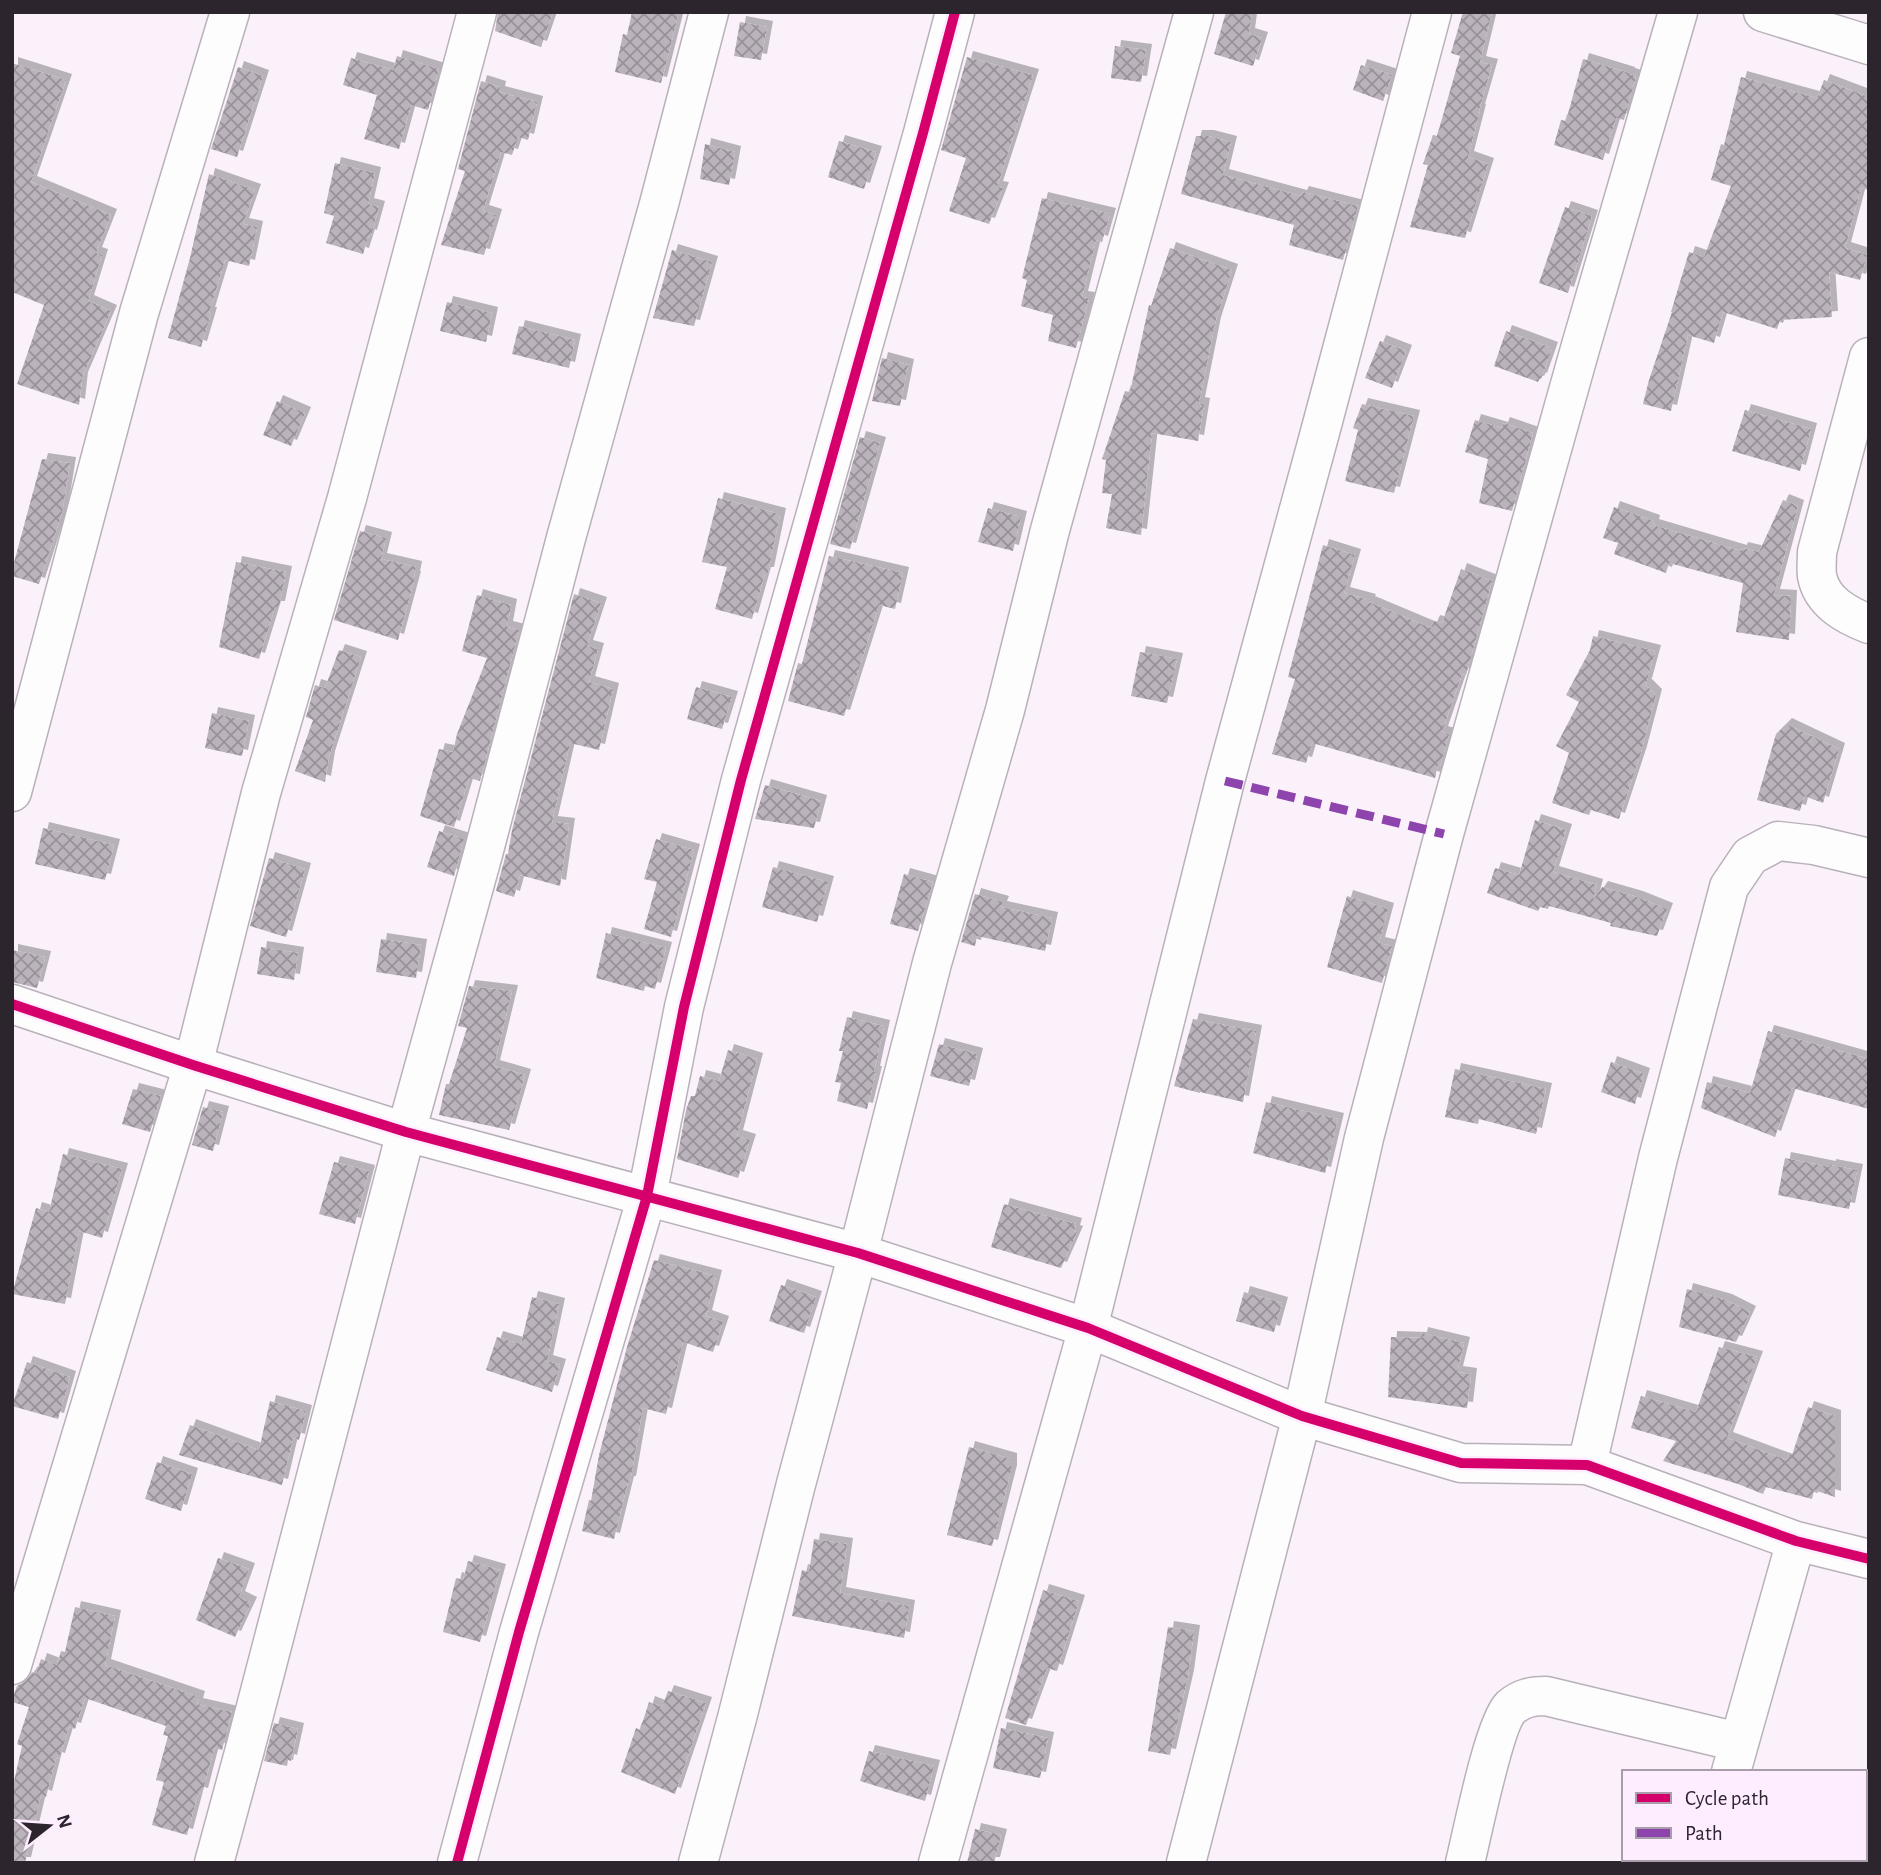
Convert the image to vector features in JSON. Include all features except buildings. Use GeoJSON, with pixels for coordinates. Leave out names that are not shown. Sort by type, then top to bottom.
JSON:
{"type":"FeatureCollection","features":[{"type":"Feature","properties":{"kind":"street"},"geometry":{"type":"LineString","coordinates":[[12,792],[139,313],[230,12]]}},
{"type":"Feature","properties":{"kind":"street"},"geometry":{"type":"LineString","coordinates":[[12,1665],[192,1065],[261,793],[347,498],[477,12]]}},
{"type":"Feature","properties":{"kind":"street"},"geometry":{"type":"LineString","coordinates":[[214,1863],[406,1132],[709,12]]}},
{"type":"Feature","properties":{"kind":"street"},"geometry":{"type":"LineString","coordinates":[[457,1863],[519,1632],[647,1196],[684,1007],[741,780],[955,12]]}},
{"type":"Feature","properties":{"kind":"street"},"geometry":{"type":"LineString","coordinates":[[698,1863],[932,963],[1004,710],[1050,530],[1194,12]]}},
{"type":"Feature","properties":{"kind":"street"},"geometry":{"type":"LineString","coordinates":[[938,1863],[1088,1328],[1226,780],[1432,12]]}},
{"type":"Feature","properties":{"kind":"street"},"geometry":{"type":"LineString","coordinates":[[1186,1863],[1302,1416],[1364,1138],[1444,834],[1678,12]]}},
{"type":"Feature","properties":{"kind":"street"},"geometry":{"type":"LineString","coordinates":[[1763,12],[1869,45]]}},
{"type":"Feature","properties":{"kind":"street"},"geometry":{"type":"LineString","coordinates":[[1869,357],[1817,552],[1817,576],[1826,597],[1842,612],[1869,624]]}},
{"type":"Feature","properties":{"kind":"street"},"geometry":{"type":"LineString","coordinates":[[1587,1465],[1658,1158],[1729,887],[1750,856],[1777,841],[1814,845],[1869,858]]}},
{"type":"Feature","properties":{"kind":"street"},"geometry":{"type":"LineString","coordinates":[[12,1004],[192,1065],[406,1132],[858,1253],[1088,1328],[1302,1416],[1461,1463],[1587,1465],[1796,1541],[1869,1559]]}},
{"type":"Feature","properties":{"kind":"street"},"geometry":{"type":"LineString","coordinates":[[1465,1863],[1502,1723],[1510,1708],[1528,1696],[1546,1696],[1735,1757],[1796,1541]]}},
{"type":"Feature","properties":{"kind":"marked path"},"geometry":{"type":"LineString","coordinates":[[1225,781],[1444,834]]}},
{"type":"Feature","properties":{"kind":"cycle path"},"geometry":{"type":"LineString","coordinates":[[457,1863],[519,1632],[647,1196],[684,1007],[741,780],[955,12]]}},
{"type":"Feature","properties":{"kind":"cycle path"},"geometry":{"type":"LineString","coordinates":[[12,1004],[406,1132],[858,1253],[1088,1328],[1302,1416],[1461,1463],[1587,1465],[1796,1541],[1869,1559]]}}]}
